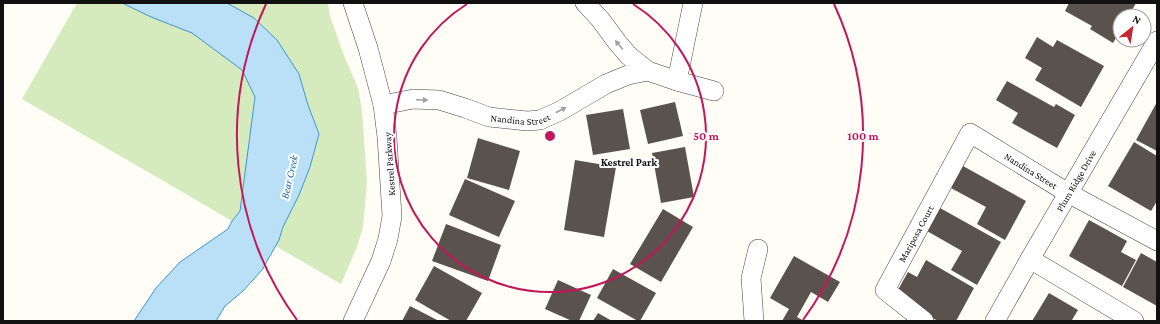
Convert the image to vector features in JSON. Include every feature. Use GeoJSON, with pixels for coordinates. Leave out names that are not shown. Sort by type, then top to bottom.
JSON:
{"type":"FeatureCollection","features":[{"type":"Feature","properties":{"kind":"street","name":"Kestrel Parkway"},"geometry":{"type":"LineString","coordinates":[[353,3],[368,48],[384,105],[388,137],[392,216],[388,239],[381,261],[353,321]]}},
{"type":"Feature","properties":{"kind":"street"},"geometry":{"type":"LineString","coordinates":[[585,3],[629,56],[648,71],[714,91]]}},
{"type":"Feature","properties":{"kind":"street"},"geometry":{"type":"LineString","coordinates":[[677,81],[693,3]]}},
{"type":"Feature","properties":{"kind":"street","name":"Plum Ridge Drive"},"geometry":{"type":"LineString","coordinates":[[995,321],[1157,41]]}},
{"type":"Feature","properties":{"kind":"street","name":"Nandina Street"},"geometry":{"type":"LineString","coordinates":[[384,105],[413,99],[439,100],[490,117],[507,120],[540,120],[560,111],[606,84],[628,75],[648,71]]}},
{"type":"Feature","properties":{"kind":"street","name":"Nandina Street"},"geometry":{"type":"LineString","coordinates":[[970,134],[1068,193],[1157,240]]}},
{"type":"Feature","properties":{"kind":"street","name":"Mariposa Court"},"geometry":{"type":"LineString","coordinates":[[924,321],[885,290],[970,134]]}},
{"type":"Feature","properties":{"kind":"street"},"geometry":{"type":"LineString","coordinates":[[754,321],[751,278],[758,249]]}},
{"type":"Feature","properties":{"kind":"street"},"geometry":{"type":"LineString","coordinates":[[1030,259],[1134,321]]}},
{"type":"Feature","properties":{"kind":"green space"},"geometry":{"type":"Polygon","coordinates":[[[77,3],[328,3],[330,16],[343,53],[358,88],[362,111],[367,183],[363,227],[357,247],[341,284],[22,99],[77,3]]]}},
{"type":"Feature","properties":{"kind":"water","name":"Bear Creek"},"geometry":{"type":"Polygon","coordinates":[[[122,3],[227,3],[254,18],[277,40],[299,74],[308,105],[319,134],[310,167],[299,195],[283,227],[279,240],[262,270],[243,291],[225,306],[216,321],[134,321],[156,288],[180,262],[228,229],[240,211],[255,97],[242,70],[192,33],[151,17],[122,3]]]}},
{"type":"Feature","properties":{"kind":"building"},"geometry":{"type":"Polygon","coordinates":[[[1069,3],[1136,3],[1133,8],[1112,8],[1112,42],[1090,29],[1092,26],[1065,11],[1069,3]]]}},
{"type":"Feature","properties":{"kind":"building"},"geometry":{"type":"Polygon","coordinates":[[[1037,37],[1053,47],[1057,40],[1104,66],[1081,107],[1035,80],[1042,68],[1025,58],[1037,37]]]}},
{"type":"Feature","properties":{"kind":"building"},"geometry":{"type":"Polygon","coordinates":[[[1007,81],[1054,107],[1056,104],[1075,115],[1057,148],[1012,123],[1018,113],[996,100],[1007,81]]]}},
{"type":"Feature","properties":{"kind":"building"},"geometry":{"type":"Polygon","coordinates":[[[675,102],[683,136],[648,144],[640,110],[675,102]]]}},
{"type":"Feature","properties":{"kind":"building"},"geometry":{"type":"Polygon","coordinates":[[[1157,102],[1157,151],[1136,140],[1157,102]]]}},
{"type":"Feature","properties":{"kind":"building"},"geometry":{"type":"Polygon","coordinates":[[[623,109],[630,149],[593,155],[586,115],[623,109]]]}},
{"type":"Feature","properties":{"kind":"building"},"geometry":{"type":"Polygon","coordinates":[[[478,138],[520,151],[509,190],[467,178],[478,138]]]}},
{"type":"Feature","properties":{"kind":"building"},"geometry":{"type":"Polygon","coordinates":[[[1134,142],[1157,156],[1157,201],[1151,211],[1108,186],[1134,142]]]}},
{"type":"Feature","properties":{"kind":"building"},"geometry":{"type":"Polygon","coordinates":[[[685,147],[694,197],[661,203],[652,153],[685,147]]]}},
{"type":"Feature","properties":{"kind":"building"},"geometry":{"type":"Polygon","coordinates":[[[575,160],[616,167],[604,237],[564,230],[575,160]]]}},
{"type":"Feature","properties":{"kind":"building"},"geometry":{"type":"Polygon","coordinates":[[[963,166],[1026,201],[1005,240],[977,224],[986,207],[951,188],[963,166]]]}},
{"type":"Feature","properties":{"kind":"building"},"geometry":{"type":"Polygon","coordinates":[[[465,179],[515,201],[499,237],[449,215],[465,179]]]}},
{"type":"Feature","properties":{"kind":"building"},"geometry":{"type":"Polygon","coordinates":[[[940,208],[1001,242],[977,285],[951,270],[962,251],[927,231],[940,208]]]}},
{"type":"Feature","properties":{"kind":"building"},"geometry":{"type":"Polygon","coordinates":[[[663,209],[693,227],[661,282],[630,264],[663,209]]]}},
{"type":"Feature","properties":{"kind":"building"},"geometry":{"type":"Polygon","coordinates":[[[1089,220],[1127,241],[1121,252],[1136,260],[1122,286],[1069,256],[1089,220]]]}},
{"type":"Feature","properties":{"kind":"building"},"geometry":{"type":"Polygon","coordinates":[[[446,224],[501,245],[488,281],[432,261],[446,224]]]}},
{"type":"Feature","properties":{"kind":"building"},"geometry":{"type":"Polygon","coordinates":[[[1141,253],[1157,262],[1157,306],[1123,287],[1141,253]]]}},
{"type":"Feature","properties":{"kind":"building"},"geometry":{"type":"Polygon","coordinates":[[[794,256],[840,282],[828,302],[811,292],[797,317],[804,321],[782,321],[789,309],[770,298],[794,256]]]}},
{"type":"Feature","properties":{"kind":"building"},"geometry":{"type":"Polygon","coordinates":[[[926,260],[974,288],[956,321],[938,321],[894,297],[908,272],[917,277],[926,260]]]}},
{"type":"Feature","properties":{"kind":"building"},"geometry":{"type":"Polygon","coordinates":[[[434,266],[482,293],[466,321],[451,321],[415,300],[434,266]]]}},
{"type":"Feature","properties":{"kind":"building"},"geometry":{"type":"Polygon","coordinates":[[[613,269],[656,293],[640,321],[597,298],[613,269]]]}},
{"type":"Feature","properties":{"kind":"building"},"geometry":{"type":"Polygon","coordinates":[[[558,280],[591,295],[579,321],[572,321],[545,309],[558,280]]]}},
{"type":"Feature","properties":{"kind":"building"},"geometry":{"type":"Polygon","coordinates":[[[1049,293],[1078,310],[1072,320],[1074,321],[1032,321],[1049,293]]]}},
{"type":"Feature","properties":{"kind":"building"},"geometry":{"type":"Polygon","coordinates":[[[410,306],[439,321],[402,321],[410,306]]]}},
{"type":"Feature","properties":{"kind":"building"},"geometry":{"type":"Polygon","coordinates":[[[598,313],[612,321],[593,321],[598,313]]]}},
{"type":"Feature","properties":{"kind":"district","name":"Kestrel Park"},"geometry":{"type":"Point","coordinates":[629,162]}}]}
